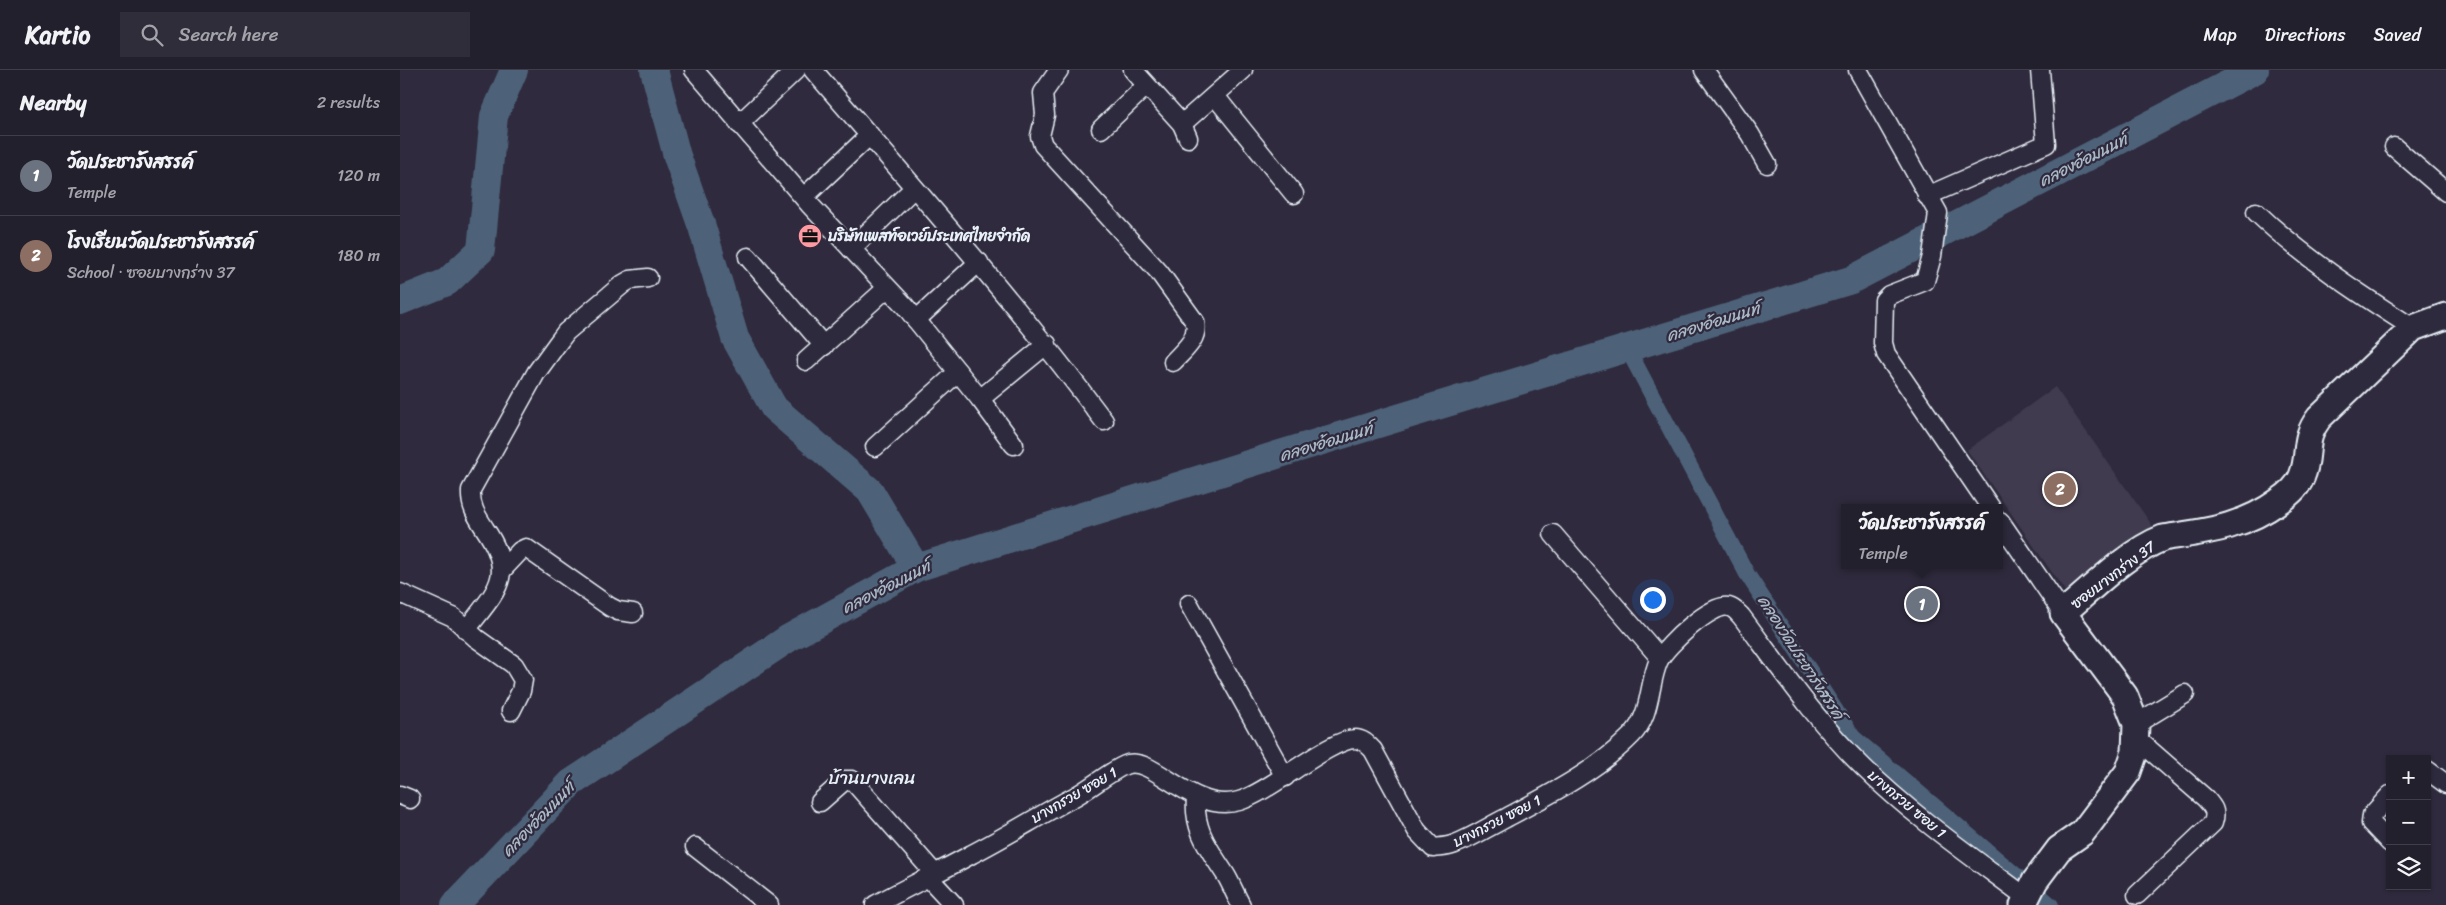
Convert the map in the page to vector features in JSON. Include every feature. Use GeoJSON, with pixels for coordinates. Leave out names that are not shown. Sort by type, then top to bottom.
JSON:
{"type":"FeatureCollection","features":[{"type":"Feature","properties":{"kind":"street"},"geometry":{"type":"LineString","coordinates":[[694,70],[804,198],[916,320],[980,399],[1014,446]]}},
{"type":"Feature","properties":{"kind":"street"},"geometry":{"type":"LineString","coordinates":[[739,124],[796,70]]}},
{"type":"Feature","properties":{"kind":"street"},"geometry":{"type":"LineString","coordinates":[[813,70],[979,262],[1047,344],[1104,421]]}},
{"type":"Feature","properties":{"kind":"street"},"geometry":{"type":"LineString","coordinates":[[1058,70],[1043,93],[1045,114],[1040,136],[1043,145],[1153,265],[1196,322],[1197,331],[1194,338],[1173,362]]}},
{"type":"Feature","properties":{"kind":"street"},"geometry":{"type":"LineString","coordinates":[[1133,70],[1185,131],[1215,96],[1243,70]]}},
{"type":"Feature","properties":{"kind":"street"},"geometry":{"type":"LineString","coordinates":[[1704,70],[1750,134],[1766,164]]}},
{"type":"Feature","properties":{"kind":"street"},"geometry":{"type":"LineString","coordinates":[[1858,70],[1938,213],[1932,256],[1925,281],[1889,295],[1884,300],[1883,343],[1886,354],[1988,504]]}},
{"type":"Feature","properties":{"kind":"street"},"geometry":{"type":"LineString","coordinates":[[1927,196],[2046,144],[2040,70]]}},
{"type":"Feature","properties":{"kind":"street"},"geometry":{"type":"LineString","coordinates":[[1101,130],[1146,86]]}},
{"type":"Feature","properties":{"kind":"street"},"geometry":{"type":"LineString","coordinates":[[1215,96],[1294,194]]}},
{"type":"Feature","properties":{"kind":"street"},"geometry":{"type":"LineString","coordinates":[[804,198],[870,136]]}},
{"type":"Feature","properties":{"kind":"street"},"geometry":{"type":"LineString","coordinates":[[2394,147],[2446,192]]}},
{"type":"Feature","properties":{"kind":"street"},"geometry":{"type":"LineString","coordinates":[[851,249],[914,188]]}},
{"type":"Feature","properties":{"kind":"street"},"geometry":{"type":"LineString","coordinates":[[2256,212],[2285,240],[2413,328]]}},
{"type":"Feature","properties":{"kind":"street"},"geometry":{"type":"LineString","coordinates":[[748,257],[824,346]]}},
{"type":"Feature","properties":{"kind":"street"},"geometry":{"type":"LineString","coordinates":[[916,320],[979,262]]}},
{"type":"Feature","properties":{"kind":"street"},"geometry":{"type":"LineString","coordinates":[[503,569],[499,553],[475,515],[471,501],[471,490],[536,373],[566,332],[623,284],[630,280],[648,278]]}},
{"type":"Feature","properties":{"kind":"street"},"geometry":{"type":"LineString","coordinates":[[806,362],[887,288]]}},
{"type":"Feature","properties":{"kind":"street","name":"ซอยบางกร่าง 37"},"geometry":{"type":"LineString","coordinates":[[2136,731],[2125,696],[2063,613],[2151,542],[2241,523],[2264,512],[2289,493],[2301,478],[2306,465],[2307,438],[2310,429],[2318,418],[2413,328],[2446,316]]}},
{"type":"Feature","properties":{"kind":"street"},"geometry":{"type":"LineString","coordinates":[[980,399],[1047,344]]}},
{"type":"Feature","properties":{"kind":"street"},"geometry":{"type":"LineString","coordinates":[[875,447],[958,372]]}},
{"type":"Feature","properties":{"kind":"street"},"geometry":{"type":"LineString","coordinates":[[2003,525],[2063,613]]}},
{"type":"Feature","properties":{"kind":"street"},"geometry":{"type":"LineString","coordinates":[[1553,534],[1660,658]]}},
{"type":"Feature","properties":{"kind":"street"},"geometry":{"type":"LineString","coordinates":[[466,630],[497,591],[503,569],[520,551],[526,548],[618,612],[633,613]]}},
{"type":"Feature","properties":{"kind":"street"},"geometry":{"type":"LineString","coordinates":[[400,593],[453,617],[466,630],[514,665],[523,680],[521,691],[511,711]]}},
{"type":"Feature","properties":{"kind":"street"},"geometry":{"type":"LineString","coordinates":[[1189,604],[1285,777]]}},
{"type":"Feature","properties":{"kind":"street","name":"บางกรวย ซอย 1"},"geometry":{"type":"LineString","coordinates":[[875,905],[1091,788],[1125,764],[1134,763],[1145,766],[1196,797],[1210,803],[1240,801],[1285,777],[1344,740],[1357,738],[1366,742],[1374,750],[1417,831],[1425,842],[1433,848],[1454,845],[1536,802],[1593,767],[1633,734],[1641,723],[1648,706],[1653,674],[1660,658],[1672,643],[1703,617],[1722,606],[1730,607],[1741,616],[1807,705],[1863,767],[1924,821],[2028,895]]}},
{"type":"Feature","properties":{"kind":"street"},"geometry":{"type":"LineString","coordinates":[[2136,731],[2185,694]]}},
{"type":"Feature","properties":{"kind":"street"},"geometry":{"type":"LineString","coordinates":[[2028,895],[2059,849],[2086,829],[2128,772],[2135,752],[2136,731]]}},
{"type":"Feature","properties":{"kind":"street"},"geometry":{"type":"LineString","coordinates":[[2136,731],[2214,807],[2216,814],[2213,823],[2137,895]]}},
{"type":"Feature","properties":{"kind":"street"},"geometry":{"type":"LineString","coordinates":[[2431,773],[2446,784]]}},
{"type":"Feature","properties":{"kind":"street"},"geometry":{"type":"LineString","coordinates":[[820,802],[845,780],[852,780],[954,905]]}},
{"type":"Feature","properties":{"kind":"street"},"geometry":{"type":"LineString","coordinates":[[1196,797],[1195,808],[1198,830],[1232,885],[1241,905]]}},
{"type":"Feature","properties":{"kind":"street"},"geometry":{"type":"LineString","coordinates":[[2386,799],[2372,815],[2371,823],[2386,839]]}},
{"type":"Feature","properties":{"kind":"street"},"geometry":{"type":"LineString","coordinates":[[694,847],[769,905]]}},
{"type":"Feature","properties":{"kind":"shaded area"},"geometry":{"type":"Polygon","coordinates":[[[2055,387],[2154,528],[2065,591],[1967,450],[2055,387]]]}},
{"type":"Feature","properties":{"kind":"waterway"},"geometry":{"type":"LineString","coordinates":[[400,301],[447,282],[481,250],[494,116],[514,70]]}},
{"type":"Feature","properties":{"kind":"waterway"},"geometry":{"type":"LineString","coordinates":[[654,70],[677,156],[702,227],[735,338],[774,408],[870,491],[916,568]]}},
{"type":"Feature","properties":{"kind":"waterway","name":"คลองอ้อมนนท์"},"geometry":{"type":"LineString","coordinates":[[455,905],[571,783],[789,638],[916,568],[1296,449],[1851,280],[2255,70]]}},
{"type":"Feature","properties":{"kind":"waterway","name":"คลองวัดประชารังสรรค์"},"geometry":{"type":"LineString","coordinates":[[1627,348],[1747,574],[1853,737],[2051,905]]}},
{"type":"Feature","properties":{"kind":"place","name":"บริษัทเพสท์อเวย์ประเทศไทยจำกัด"},"geometry":{"type":"Point","coordinates":[810,236]}},
{"type":"Feature","properties":{"kind":"place","name":"โรงเรียนวัดประชารังสรรค์"},"geometry":{"type":"Point","coordinates":[2060,489]}},
{"type":"Feature","properties":{"kind":"place","name":"วัดประชารังสรรค์"},"geometry":{"type":"Point","coordinates":[1922,604]}},
{"type":"Feature","properties":{"kind":"district","name":"บ้านบางเลน"},"geometry":{"type":"Point","coordinates":[872,778]}}]}
